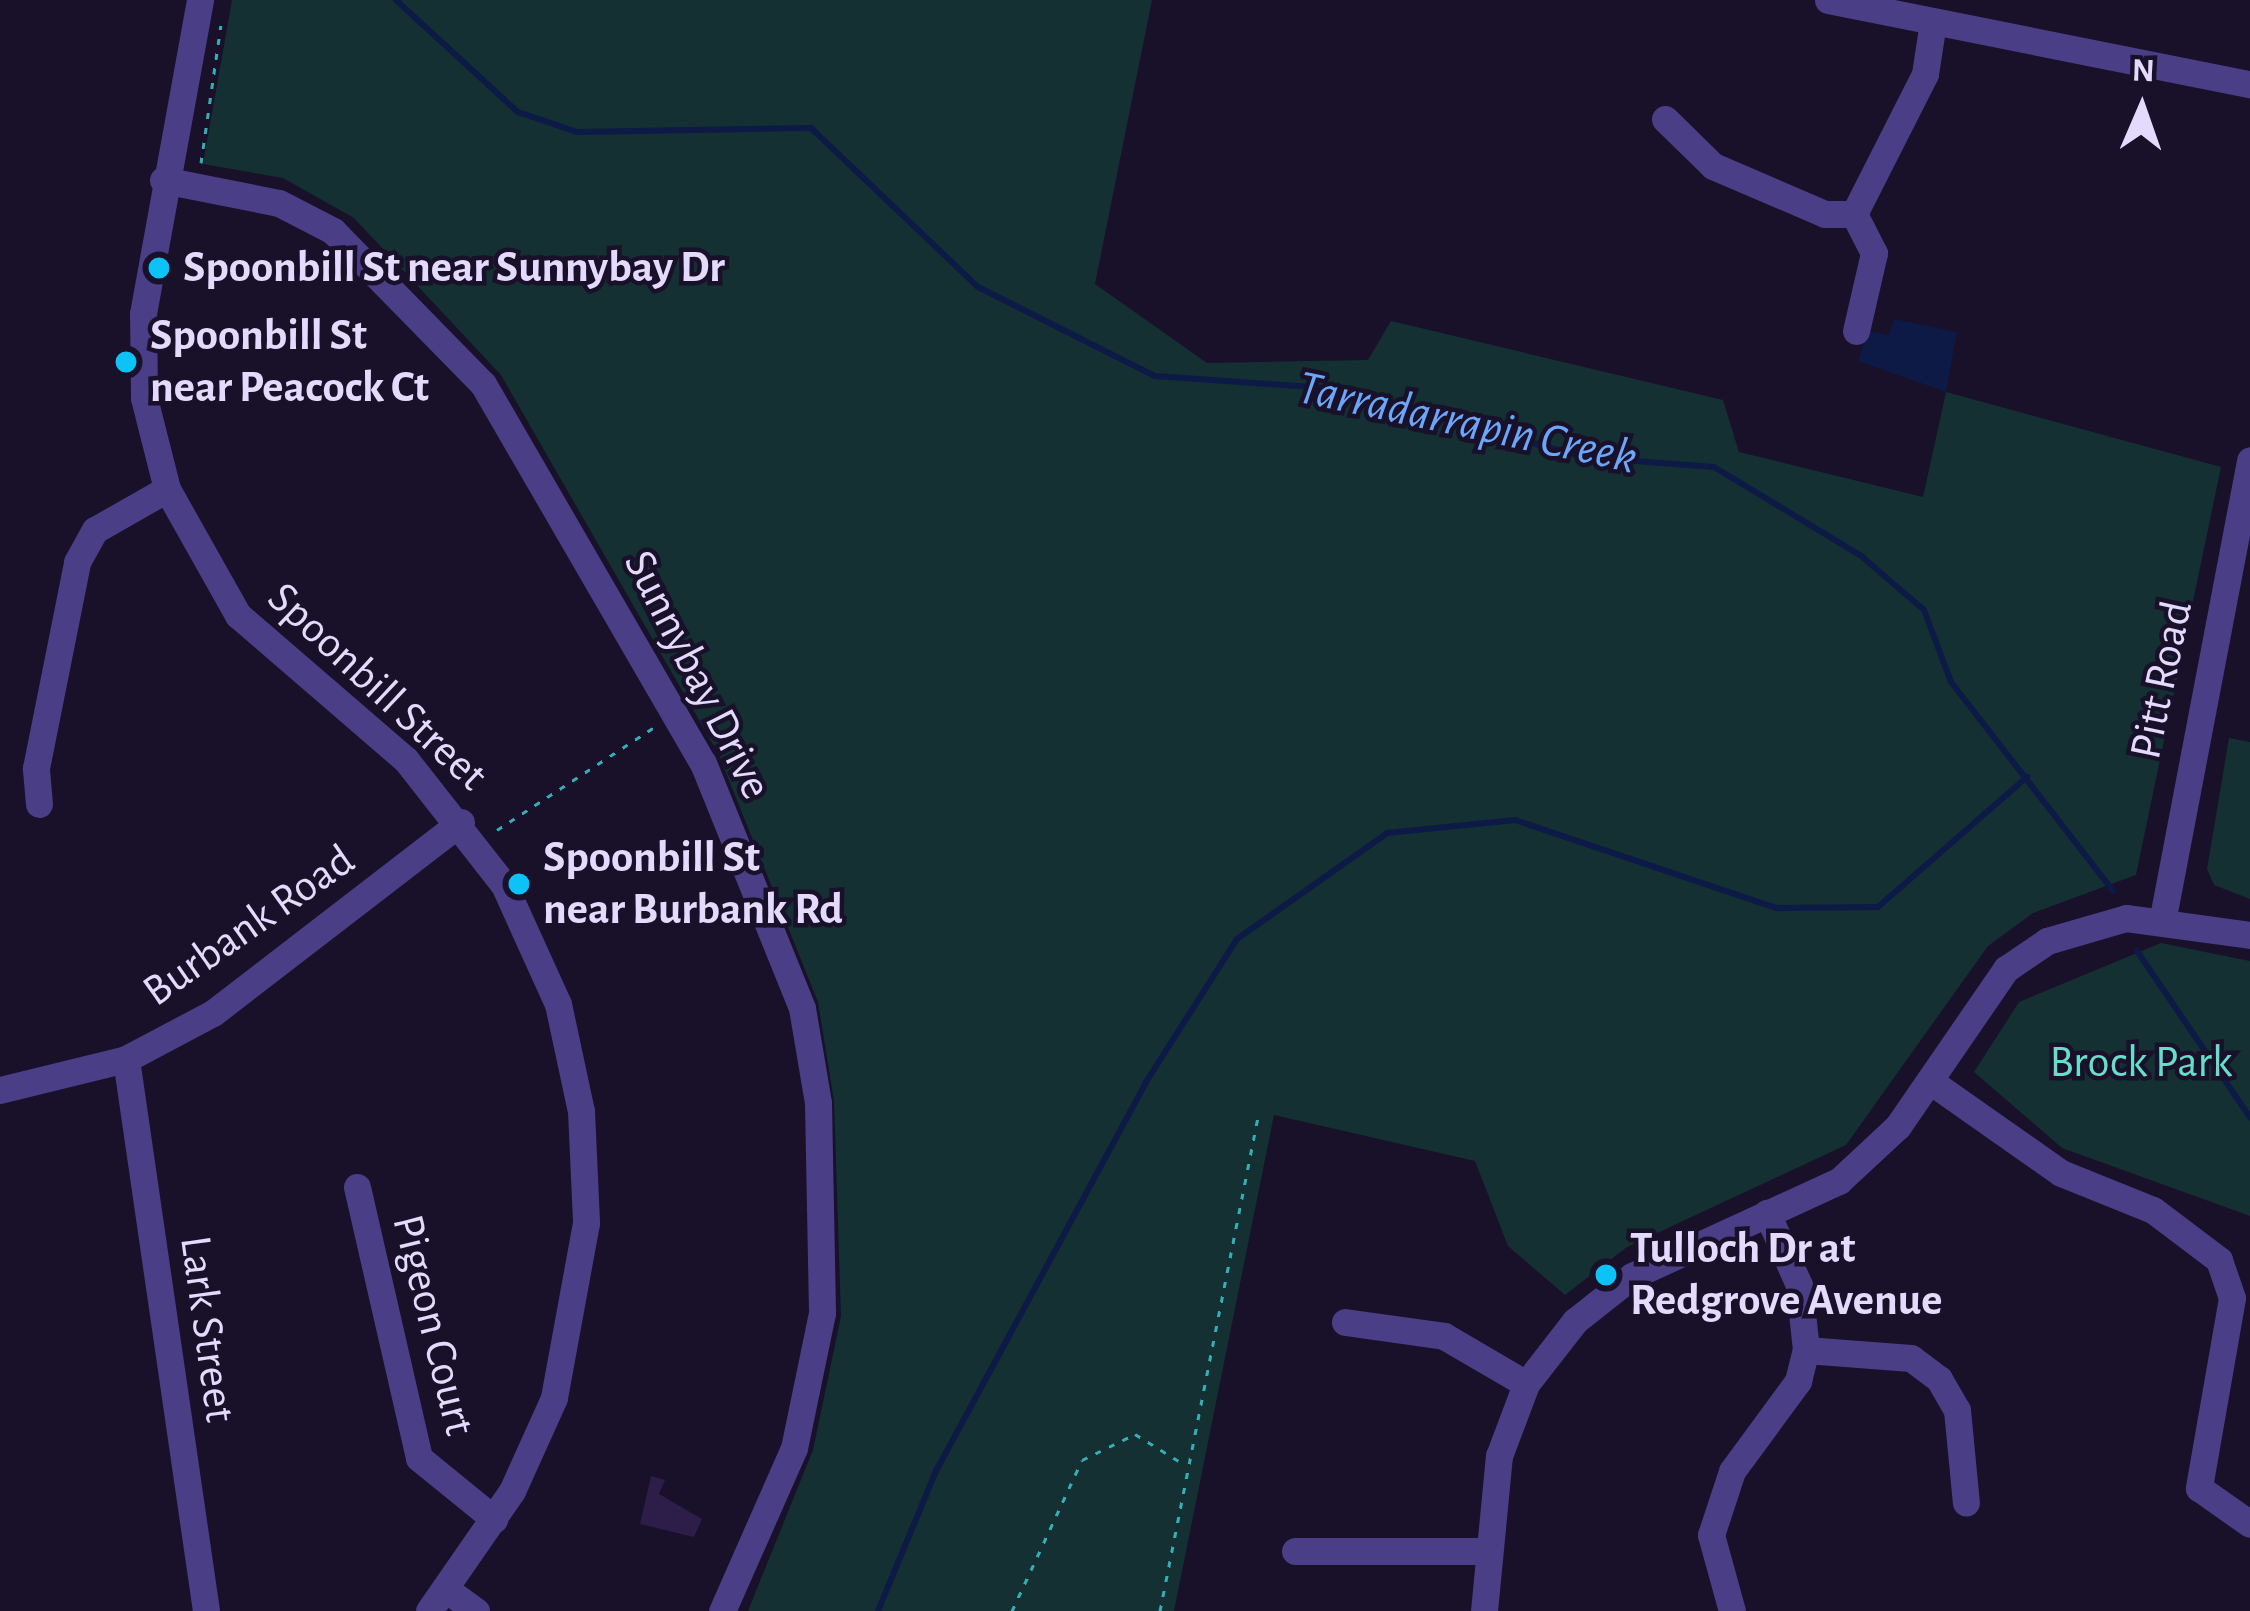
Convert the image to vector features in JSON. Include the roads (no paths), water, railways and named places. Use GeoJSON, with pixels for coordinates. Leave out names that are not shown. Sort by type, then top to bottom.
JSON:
{"type":"FeatureCollection","features":[{"type":"Feature","properties":{"kind":"street"},"geometry":{"type":"LineString","coordinates":[[1828,0],[2250,84]]}},
{"type":"Feature","properties":{"kind":"street","name":"Spoonbill Street"},"geometry":{"type":"LineString","coordinates":[[211,8],[164,180],[141,349],[167,489],[238,615],[461,822],[504,885],[558,1004],[587,1185],[565,1358],[494,1519],[438,1601]]}},
{"type":"Feature","properties":{"kind":"street"},"geometry":{"type":"LineString","coordinates":[[1854,214],[1924,74],[1934,22]]}},
{"type":"Feature","properties":{"kind":"street"},"geometry":{"type":"LineString","coordinates":[[1665,119],[1713,166],[1825,214],[1854,214]]}},
{"type":"Feature","properties":{"kind":"street","name":"Sunnybay Drive"},"geometry":{"type":"LineString","coordinates":[[164,180],[279,203],[333,231],[403,293],[484,384],[676,714],[802,1007],[818,1103],[822,1313],[794,1448],[722,1611]]}},
{"type":"Feature","properties":{"kind":"street"},"geometry":{"type":"LineString","coordinates":[[1854,214],[1874,254],[1856,332]]}},
{"type":"Feature","properties":{"kind":"street","name":"Pitt Road"},"geometry":{"type":"LineString","coordinates":[[2163,917],[2250,460]]}},
{"type":"Feature","properties":{"kind":"street"},"geometry":{"type":"LineString","coordinates":[[39,804],[36,768],[77,562],[95,530],[167,489]]}},
{"type":"Feature","properties":{"kind":"street","name":"Burbank Road"},"geometry":{"type":"LineString","coordinates":[[0,1090],[126,1059],[213,1013],[461,822]]}},
{"type":"Feature","properties":{"kind":"street"},"geometry":{"type":"LineString","coordinates":[[1484,1611],[1499,1456],[1526,1384],[1575,1321],[1633,1276],[1767,1213],[1867,1158],[1930,1081],[2006,968],[2087,924],[2163,917],[2250,935]]}},
{"type":"Feature","properties":{"kind":"street","name":"Lark Street"},"geometry":{"type":"LineString","coordinates":[[126,1059],[206,1611]]}},
{"type":"Feature","properties":{"kind":"street"},"geometry":{"type":"LineString","coordinates":[[1930,1081],[2061,1173],[2153,1210],[2219,1260],[2232,1298],[2199,1488],[2250,1524]]}},
{"type":"Feature","properties":{"kind":"street","name":"Pigeon Court"},"geometry":{"type":"LineString","coordinates":[[357,1187],[419,1458],[494,1519]]}},
{"type":"Feature","properties":{"kind":"street"},"geometry":{"type":"LineString","coordinates":[[1732,1611],[1711,1535],[1732,1472],[1798,1381],[1806,1350],[1798,1285],[1767,1213]]}},
{"type":"Feature","properties":{"kind":"street"},"geometry":{"type":"LineString","coordinates":[[1345,1322],[1444,1336],[1526,1384]]}},
{"type":"Feature","properties":{"kind":"street"},"geometry":{"type":"LineString","coordinates":[[1806,1350],[1911,1358],[1939,1378],[1957,1410],[1966,1503]]}},
{"type":"Feature","properties":{"kind":"street"},"geometry":{"type":"LineString","coordinates":[[1294,1551],[1487,1551]]}},
{"type":"Feature","properties":{"kind":"street"},"geometry":{"type":"LineString","coordinates":[[438,1601],[476,1611]]}},
{"type":"Feature","properties":{"kind":"water"},"geometry":{"type":"Polygon","coordinates":[[[1894,319],[1957,332],[1946,392],[1858,361],[1868,331],[1889,335],[1894,319]]]}},
{"type":"Feature","properties":{"kind":"waterway","name":"Tarradarrapin Creek"},"geometry":{"type":"LineString","coordinates":[[396,0],[518,112],[577,132],[811,128],[978,287],[1155,376],[1340,389],[1583,457],[1714,467],[1860,555],[1924,610],[1951,682],[2113,891]]}},
{"type":"Feature","properties":{"kind":"waterway"},"geometry":{"type":"LineString","coordinates":[[878,1611],[936,1471],[1146,1082],[1237,939],[1387,833],[1515,820],[1777,908],[1878,907],[2027,777]]}},
{"type":"Feature","properties":{"kind":"waterway","name":"Tarradarrapin Creek"},"geometry":{"type":"LineString","coordinates":[[2137,951],[2250,1117]]}},
{"type":"Feature","properties":{"kind":"place","name":"Spoonbill St near Sunnybay Dr"},"geometry":{"type":"Point","coordinates":[159,268]}},
{"type":"Feature","properties":{"kind":"place","name":"Spoonbill St near Peacock Ct"},"geometry":{"type":"Point","coordinates":[126,362]}},
{"type":"Feature","properties":{"kind":"place","name":"Spoonbill St near Burbank Rd"},"geometry":{"type":"Point","coordinates":[519,884]}},
{"type":"Feature","properties":{"kind":"place","name":"Tulloch Dr at Redgrove Avenue"},"geometry":{"type":"Point","coordinates":[1606,1275]}},
{"type":"Feature","properties":{"kind":"park label","name":"Brock Park"},"geometry":{"type":"Point","coordinates":[2141,1063]}}]}
